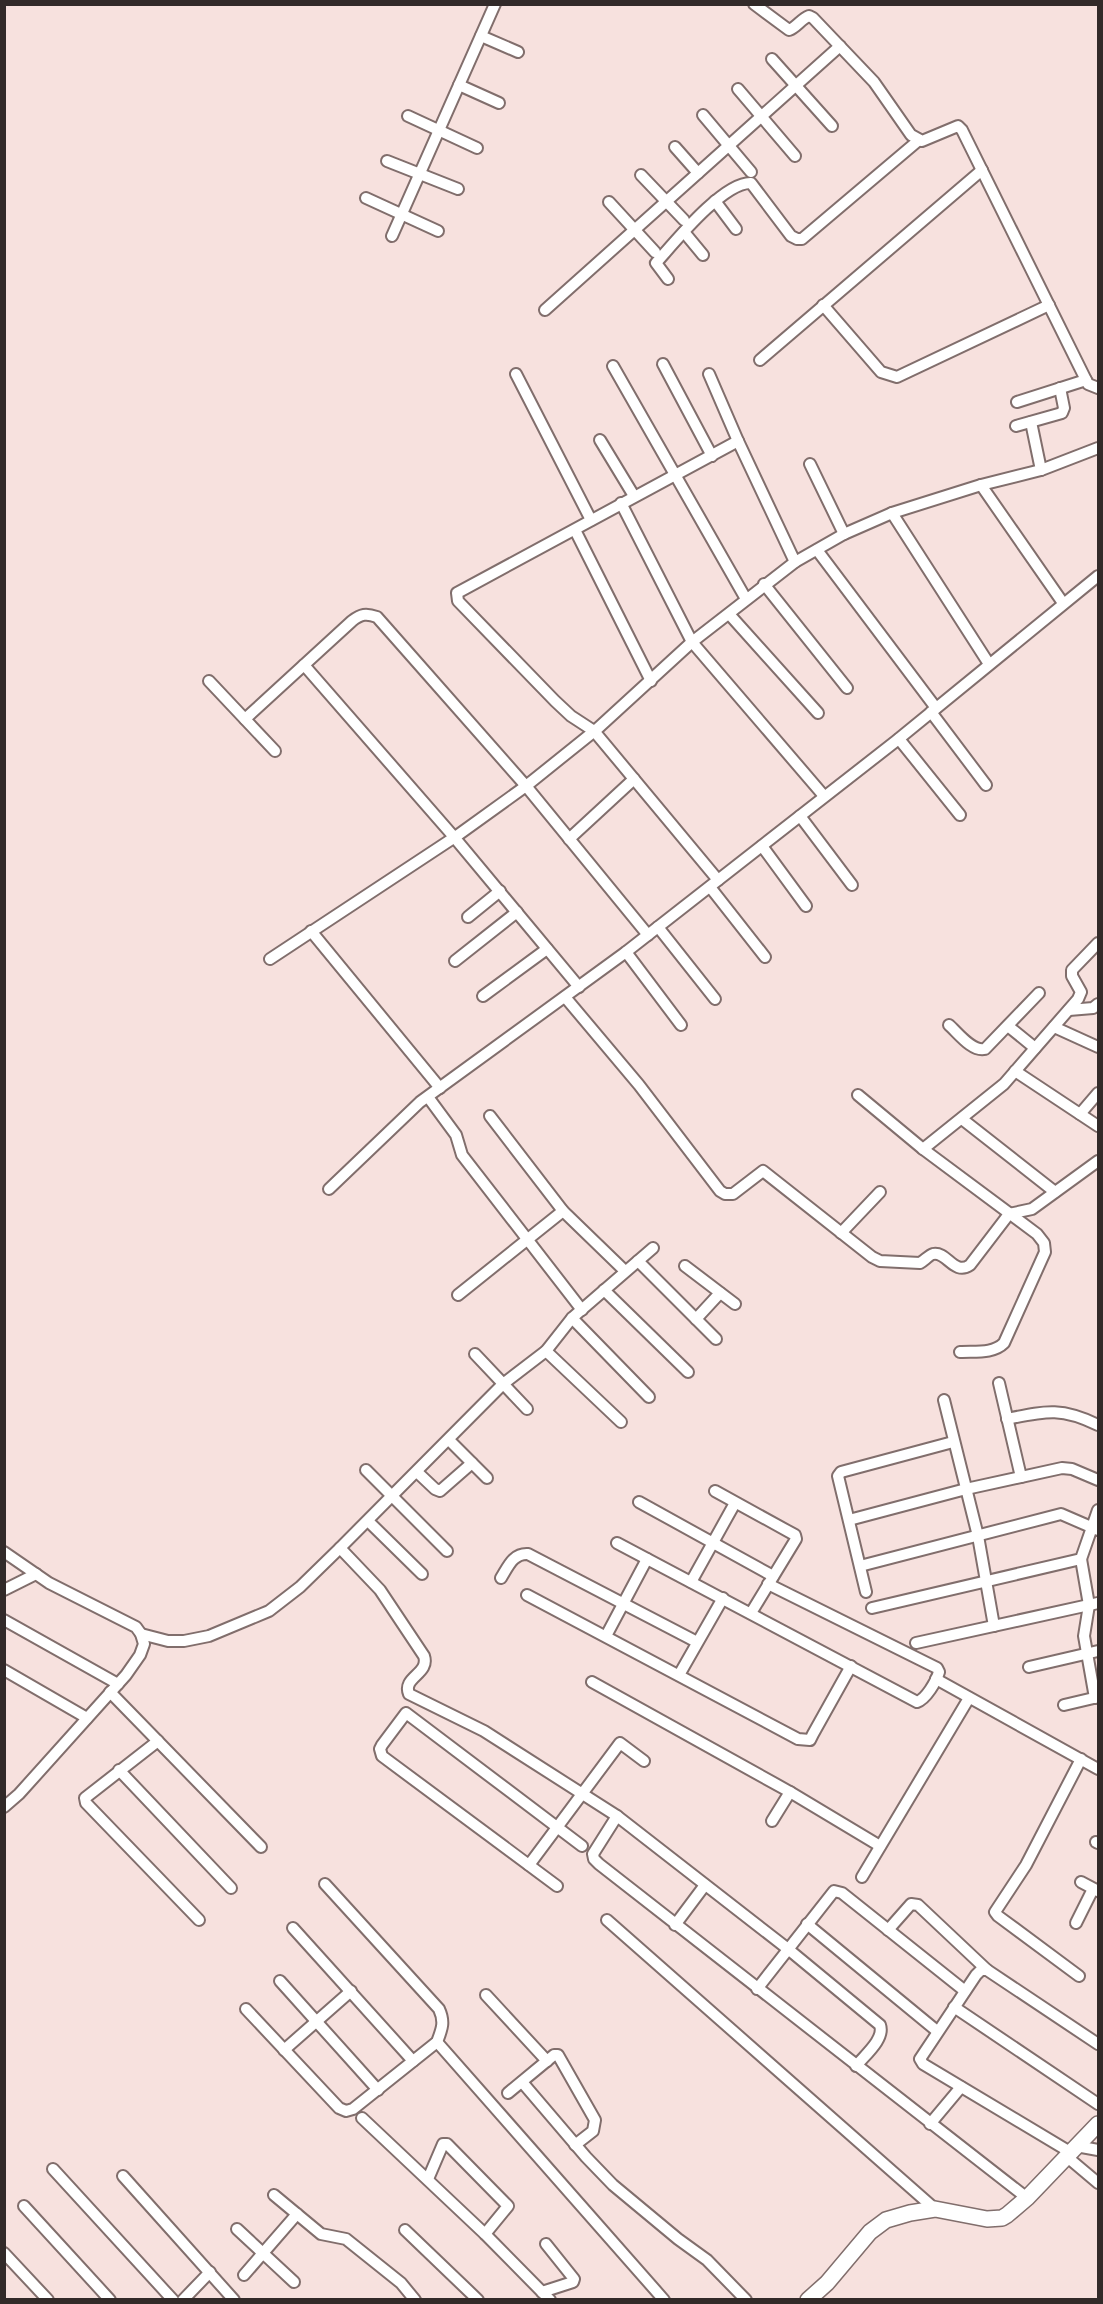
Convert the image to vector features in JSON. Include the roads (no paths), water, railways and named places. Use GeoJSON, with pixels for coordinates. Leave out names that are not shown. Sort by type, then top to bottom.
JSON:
{"type":"FeatureCollection","features":[{"type":"Feature","properties":{"kind":"main road"},"geometry":{"type":"LineString","coordinates":[[808,2300],[827,2283],[870,2232],[886,2220],[935,2209],[996,2218],[1007,2215],[1027,2198],[1098,2124]]}},
{"type":"Feature","properties":{"kind":"street"},"geometry":{"type":"LineString","coordinates":[[392,236],[495,4]]}},
{"type":"Feature","properties":{"kind":"street"},"geometry":{"type":"LineString","coordinates":[[754,4],[789,30],[795,28],[804,18],[808,16],[813,18],[874,82],[911,135],[919,140],[922,141],[958,126],[962,130],[1088,384],[1098,388]]}},
{"type":"Feature","properties":{"kind":"street"},"geometry":{"type":"LineString","coordinates":[[481,36],[518,52]]}},
{"type":"Feature","properties":{"kind":"street"},"geometry":{"type":"LineString","coordinates":[[546,310],[840,46]]}},
{"type":"Feature","properties":{"kind":"street"},"geometry":{"type":"LineString","coordinates":[[772,59],[832,126]]}},
{"type":"Feature","properties":{"kind":"street"},"geometry":{"type":"LineString","coordinates":[[459,86],[499,104]]}},
{"type":"Feature","properties":{"kind":"street"},"geometry":{"type":"LineString","coordinates":[[738,89],[795,156]]}},
{"type":"Feature","properties":{"kind":"street"},"geometry":{"type":"LineString","coordinates":[[703,115],[751,172]]}},
{"type":"Feature","properties":{"kind":"street"},"geometry":{"type":"LineString","coordinates":[[408,116],[477,148]]}},
{"type":"Feature","properties":{"kind":"street"},"geometry":{"type":"LineString","coordinates":[[668,279],[656,263],[715,201],[741,184],[751,183],[791,236],[802,239],[919,140]]}},
{"type":"Feature","properties":{"kind":"street"},"geometry":{"type":"LineString","coordinates":[[675,147],[698,173]]}},
{"type":"Feature","properties":{"kind":"street"},"geometry":{"type":"LineString","coordinates":[[387,160],[458,189]]}},
{"type":"Feature","properties":{"kind":"street"},"geometry":{"type":"LineString","coordinates":[[760,360],[982,170]]}},
{"type":"Feature","properties":{"kind":"street"},"geometry":{"type":"LineString","coordinates":[[641,175],[684,220]]}},
{"type":"Feature","properties":{"kind":"street"},"geometry":{"type":"LineString","coordinates":[[366,198],[438,231]]}},
{"type":"Feature","properties":{"kind":"street"},"geometry":{"type":"LineString","coordinates":[[715,201],[736,228]]}},
{"type":"Feature","properties":{"kind":"street"},"geometry":{"type":"LineString","coordinates":[[609,202],[655,252]]}},
{"type":"Feature","properties":{"kind":"street"},"geometry":{"type":"LineString","coordinates":[[684,232],[703,255]]}},
{"type":"Feature","properties":{"kind":"street"},"geometry":{"type":"LineString","coordinates":[[823,305],[881,372],[897,377],[1048,305]]}},
{"type":"Feature","properties":{"kind":"street"},"geometry":{"type":"LineString","coordinates":[[663,364],[712,456]]}},
{"type":"Feature","properties":{"kind":"street"},"geometry":{"type":"LineString","coordinates":[[613,366],[746,598]]}},
{"type":"Feature","properties":{"kind":"street"},"geometry":{"type":"LineString","coordinates":[[516,374],[591,520]]}},
{"type":"Feature","properties":{"kind":"street"},"geometry":{"type":"LineString","coordinates":[[709,374],[795,561]]}},
{"type":"Feature","properties":{"kind":"street"},"geometry":{"type":"LineString","coordinates":[[1017,402],[1086,380]]}},
{"type":"Feature","properties":{"kind":"street"},"geometry":{"type":"LineString","coordinates":[[1016,426],[1062,413],[1064,408],[1060,388]]}},
{"type":"Feature","properties":{"kind":"street"},"geometry":{"type":"LineString","coordinates":[[1031,422],[1041,470]]}},
{"type":"Feature","properties":{"kind":"street"},"geometry":{"type":"LineString","coordinates":[[600,440],[634,496]]}},
{"type":"Feature","properties":{"kind":"street"},"geometry":{"type":"LineString","coordinates":[[738,441],[457,593],[458,601],[555,701],[571,716],[594,731],[714,883],[765,957]]}},
{"type":"Feature","properties":{"kind":"street"},"geometry":{"type":"LineString","coordinates":[[270,959],[454,837],[526,786],[594,731],[692,642],[795,561],[844,534],[892,513],[981,485],[1041,470],[1098,448]]}},
{"type":"Feature","properties":{"kind":"street"},"geometry":{"type":"LineString","coordinates":[[810,464],[844,534]]}},
{"type":"Feature","properties":{"kind":"street"},"geometry":{"type":"LineString","coordinates":[[981,485],[1063,603]]}},
{"type":"Feature","properties":{"kind":"street"},"geometry":{"type":"LineString","coordinates":[[621,503],[692,642],[824,796]]}},
{"type":"Feature","properties":{"kind":"street"},"geometry":{"type":"LineString","coordinates":[[892,513],[989,664]]}},
{"type":"Feature","properties":{"kind":"street"},"geometry":{"type":"LineString","coordinates":[[575,530],[651,681]]}},
{"type":"Feature","properties":{"kind":"street"},"geometry":{"type":"LineString","coordinates":[[817,550],[986,785]]}},
{"type":"Feature","properties":{"kind":"street"},"geometry":{"type":"LineString","coordinates":[[329,1189],[428,1097],[648,935],[899,739],[1098,576]]}},
{"type":"Feature","properties":{"kind":"street"},"geometry":{"type":"LineString","coordinates":[[764,584],[847,688]]}},
{"type":"Feature","properties":{"kind":"street"},"geometry":{"type":"LineString","coordinates":[[245,719],[360,615],[369,614],[377,617],[526,786],[648,935]]}},
{"type":"Feature","properties":{"kind":"street"},"geometry":{"type":"LineString","coordinates":[[729,614],[818,713]]}},
{"type":"Feature","properties":{"kind":"street"},"geometry":{"type":"LineString","coordinates":[[304,665],[454,837],[579,987]]}},
{"type":"Feature","properties":{"kind":"street"},"geometry":{"type":"LineString","coordinates":[[209,681],[275,751]]}},
{"type":"Feature","properties":{"kind":"street"},"geometry":{"type":"LineString","coordinates":[[899,739],[960,814]]}},
{"type":"Feature","properties":{"kind":"street"},"geometry":{"type":"LineString","coordinates":[[569,839],[634,779]]}},
{"type":"Feature","properties":{"kind":"street"},"geometry":{"type":"LineString","coordinates":[[800,816],[852,885]]}},
{"type":"Feature","properties":{"kind":"street"},"geometry":{"type":"LineString","coordinates":[[762,846],[806,906]]}},
{"type":"Feature","properties":{"kind":"street"},"geometry":{"type":"LineString","coordinates":[[468,917],[500,891]]}},
{"type":"Feature","properties":{"kind":"street"},"geometry":{"type":"LineString","coordinates":[[455,961],[517,912]]}},
{"type":"Feature","properties":{"kind":"street"},"geometry":{"type":"LineString","coordinates":[[658,927],[715,999]]}},
{"type":"Feature","properties":{"kind":"street"},"geometry":{"type":"LineString","coordinates":[[311,931],[440,1088]]}},
{"type":"Feature","properties":{"kind":"street"},"geometry":{"type":"LineString","coordinates":[[923,1149],[992,1096],[1069,1010],[1078,999],[1080,992],[1072,976],[1072,970],[1098,943]]}},
{"type":"Feature","properties":{"kind":"street"},"geometry":{"type":"LineString","coordinates":[[483,996],[548,949]]}},
{"type":"Feature","properties":{"kind":"street"},"geometry":{"type":"LineString","coordinates":[[626,952],[681,1025]]}},
{"type":"Feature","properties":{"kind":"street"},"geometry":{"type":"LineString","coordinates":[[949,1025],[981,1051],[1040,993]]}},
{"type":"Feature","properties":{"kind":"street"},"geometry":{"type":"LineString","coordinates":[[565,997],[639,1085],[720,1191],[724,1194],[733,1194],[763,1171],[880,1261],[920,1263],[932,1254],[937,1254],[959,1268],[965,1268],[970,1265],[1009,1214],[1032,1209],[1098,1161]]}},
{"type":"Feature","properties":{"kind":"street"},"geometry":{"type":"LineString","coordinates":[[1069,1010],[1093,1008],[1098,1004]]}},
{"type":"Feature","properties":{"kind":"street"},"geometry":{"type":"LineString","coordinates":[[1008,1026],[1035,1047]]}},
{"type":"Feature","properties":{"kind":"street"},"geometry":{"type":"LineString","coordinates":[[1054,1027],[1098,1047]]}},
{"type":"Feature","properties":{"kind":"street"},"geometry":{"type":"LineString","coordinates":[[1015,1071],[1098,1126]]}},
{"type":"Feature","properties":{"kind":"street"},"geometry":{"type":"LineString","coordinates":[[1080,1114],[1098,1093]]}},
{"type":"Feature","properties":{"kind":"street"},"geometry":{"type":"LineString","coordinates":[[858,1095],[923,1149],[1037,1234],[1044,1243],[1045,1252],[1004,1343],[992,1350],[960,1352]]}},
{"type":"Feature","properties":{"kind":"street"},"geometry":{"type":"LineString","coordinates":[[428,1097],[456,1135],[462,1155],[582,1310]]}},
{"type":"Feature","properties":{"kind":"street"},"geometry":{"type":"LineString","coordinates":[[490,1116],[563,1211],[625,1271]]}},
{"type":"Feature","properties":{"kind":"street"},"geometry":{"type":"LineString","coordinates":[[962,1119],[1055,1192]]}},
{"type":"Feature","properties":{"kind":"street"},"geometry":{"type":"LineString","coordinates":[[841,1233],[880,1192]]}},
{"type":"Feature","properties":{"kind":"street"},"geometry":{"type":"LineString","coordinates":[[458,1295],[563,1211]]}},
{"type":"Feature","properties":{"kind":"street"},"geometry":{"type":"LineString","coordinates":[[4,1552],[49,1583],[127,1621],[141,1634],[168,1641],[184,1641],[208,1636],[258,1617],[300,1587],[393,1497],[503,1384],[546,1351],[572,1318],[653,1248]]}},
{"type":"Feature","properties":{"kind":"street"},"geometry":{"type":"LineString","coordinates":[[638,1261],[716,1339]]}},
{"type":"Feature","properties":{"kind":"street"},"geometry":{"type":"LineString","coordinates":[[685,1266],[735,1304]]}},
{"type":"Feature","properties":{"kind":"street"},"geometry":{"type":"LineString","coordinates":[[604,1290],[687,1372]]}},
{"type":"Feature","properties":{"kind":"street"},"geometry":{"type":"LineString","coordinates":[[696,1319],[720,1293]]}},
{"type":"Feature","properties":{"kind":"street"},"geometry":{"type":"LineString","coordinates":[[572,1318],[649,1397]]}},
{"type":"Feature","properties":{"kind":"street"},"geometry":{"type":"LineString","coordinates":[[546,1351],[621,1422]]}},
{"type":"Feature","properties":{"kind":"street"},"geometry":{"type":"LineString","coordinates":[[475,1354],[526,1409]]}},
{"type":"Feature","properties":{"kind":"street"},"geometry":{"type":"LineString","coordinates":[[999,1383],[1021,1477]]}},
{"type":"Feature","properties":{"kind":"street"},"geometry":{"type":"LineString","coordinates":[[944,1400],[978,1536],[994,1626]]}},
{"type":"Feature","properties":{"kind":"street"},"geometry":{"type":"LineString","coordinates":[[1007,1419],[1045,1411],[1062,1412],[1082,1417],[1098,1425]]}},
{"type":"Feature","properties":{"kind":"street"},"geometry":{"type":"LineString","coordinates":[[448,1440],[487,1478]]}},
{"type":"Feature","properties":{"kind":"street"},"geometry":{"type":"LineString","coordinates":[[866,1592],[838,1476],[840,1472],[953,1442]]}},
{"type":"Feature","properties":{"kind":"street"},"geometry":{"type":"LineString","coordinates":[[417,1472],[440,1491],[472,1463]]}},
{"type":"Feature","properties":{"kind":"street"},"geometry":{"type":"LineString","coordinates":[[849,1520],[966,1489],[1062,1468],[1098,1477]]}},
{"type":"Feature","properties":{"kind":"street"},"geometry":{"type":"LineString","coordinates":[[366,1470],[447,1551]]}},
{"type":"Feature","properties":{"kind":"street"},"geometry":{"type":"LineString","coordinates":[[715,1491],[795,1535],[795,1539],[751,1613]]}},
{"type":"Feature","properties":{"kind":"street"},"geometry":{"type":"LineString","coordinates":[[617,1543],[919,1702],[936,1679],[939,1672],[937,1668],[771,1580],[712,1542],[639,1502]]}},
{"type":"Feature","properties":{"kind":"street"},"geometry":{"type":"LineString","coordinates":[[691,1582],[735,1503]]}},
{"type":"Feature","properties":{"kind":"street"},"geometry":{"type":"LineString","coordinates":[[1064,1705],[1097,1698],[1086,1653],[1084,1628],[1094,1604],[1081,1559],[1095,1529],[1098,1510]]}},
{"type":"Feature","properties":{"kind":"street"},"geometry":{"type":"LineString","coordinates":[[860,1566],[1061,1514],[1095,1529]]}},
{"type":"Feature","properties":{"kind":"street"},"geometry":{"type":"LineString","coordinates":[[368,1521],[422,1574]]}},
{"type":"Feature","properties":{"kind":"street"},"geometry":{"type":"LineString","coordinates":[[340,1548],[380,1590],[424,1656],[424,1667],[408,1683],[409,1694],[484,1731],[617,1816],[788,1949],[880,2025],[882,2031],[880,2037],[856,2066]]}},
{"type":"Feature","properties":{"kind":"street"},"geometry":{"type":"LineString","coordinates":[[501,1578],[515,1556],[528,1554],[697,1642]]}},
{"type":"Feature","properties":{"kind":"street"},"geometry":{"type":"LineString","coordinates":[[606,1636],[647,1559]]}},
{"type":"Feature","properties":{"kind":"street"},"geometry":{"type":"LineString","coordinates":[[872,1608],[1081,1559]]}},
{"type":"Feature","properties":{"kind":"street"},"geometry":{"type":"LineString","coordinates":[[4,1590],[36,1574]]}},
{"type":"Feature","properties":{"kind":"street"},"geometry":{"type":"LineString","coordinates":[[527,1594],[805,1741],[810,1740],[851,1666]]}},
{"type":"Feature","properties":{"kind":"street"},"geometry":{"type":"LineString","coordinates":[[679,1675],[723,1598]]}},
{"type":"Feature","properties":{"kind":"street"},"geometry":{"type":"LineString","coordinates":[[916,1643],[1094,1604]]}},
{"type":"Feature","properties":{"kind":"street"},"geometry":{"type":"LineString","coordinates":[[4,1620],[114,1688],[158,1741],[261,1847]]}},
{"type":"Feature","properties":{"kind":"street"},"geometry":{"type":"LineString","coordinates":[[4,1807],[19,1794],[114,1688],[140,1655],[144,1644],[141,1634]]}},
{"type":"Feature","properties":{"kind":"street"},"geometry":{"type":"LineString","coordinates":[[1029,1667],[1098,1651]]}},
{"type":"Feature","properties":{"kind":"street"},"geometry":{"type":"LineString","coordinates":[[4,1670],[87,1718]]}},
{"type":"Feature","properties":{"kind":"street"},"geometry":{"type":"LineString","coordinates":[[936,1679],[1098,1768]]}},
{"type":"Feature","properties":{"kind":"street"},"geometry":{"type":"LineString","coordinates":[[592,1682],[790,1792],[880,1846]]}},
{"type":"Feature","properties":{"kind":"street"},"geometry":{"type":"LineString","coordinates":[[862,1877],[969,1698]]}},
{"type":"Feature","properties":{"kind":"street"},"geometry":{"type":"LineString","coordinates":[[557,1886],[382,1756],[380,1749],[382,1745],[403,1714],[408,1714],[582,1846]]}},
{"type":"Feature","properties":{"kind":"street"},"geometry":{"type":"LineString","coordinates":[[158,1741],[89,1793],[85,1798],[86,1803],[199,1920]]}},
{"type":"Feature","properties":{"kind":"street"},"geometry":{"type":"LineString","coordinates":[[529,1865],[620,1743],[644,1761]]}},
{"type":"Feature","properties":{"kind":"street"},"geometry":{"type":"LineString","coordinates":[[1079,1976],[998,1916],[996,1912],[1026,1864],[1081,1759]]}},
{"type":"Feature","properties":{"kind":"street"},"geometry":{"type":"LineString","coordinates":[[119,1770],[231,1888]]}},
{"type":"Feature","properties":{"kind":"street"},"geometry":{"type":"LineString","coordinates":[[772,1821],[790,1792]]}},
{"type":"Feature","properties":{"kind":"street"},"geometry":{"type":"LineString","coordinates":[[617,1816],[596,1847],[593,1854],[594,1859],[675,1925],[1027,2198]]}},
{"type":"Feature","properties":{"kind":"street"},"geometry":{"type":"LineString","coordinates":[[1076,1923],[1096,1890],[1081,1882]]}},
{"type":"Feature","properties":{"kind":"street"},"geometry":{"type":"LineString","coordinates":[[246,2009],[339,2108],[346,2111],[353,2109],[437,2042],[444,2018],[439,2009],[325,1884]]}},
{"type":"Feature","properties":{"kind":"street"},"geometry":{"type":"LineString","coordinates":[[675,1925],[705,1885]]}},
{"type":"Feature","properties":{"kind":"street"},"geometry":{"type":"LineString","coordinates":[[757,1989],[834,1891],[842,1893],[965,1992]]}},
{"type":"Feature","properties":{"kind":"street"},"geometry":{"type":"LineString","coordinates":[[888,1930],[905,1908],[910,1904],[918,1905],[987,1970],[1098,2044]]}},
{"type":"Feature","properties":{"kind":"street"},"geometry":{"type":"LineString","coordinates":[[607,1920],[935,2209]]}},
{"type":"Feature","properties":{"kind":"street"},"geometry":{"type":"LineString","coordinates":[[807,1924],[937,2031]]}},
{"type":"Feature","properties":{"kind":"street"},"geometry":{"type":"LineString","coordinates":[[293,1928],[413,2061]]}},
{"type":"Feature","properties":{"kind":"street"},"geometry":{"type":"LineString","coordinates":[[987,1970],[981,1970],[976,1975],[920,2059],[923,2064],[1071,2152],[1098,2183]]}},
{"type":"Feature","properties":{"kind":"street"},"geometry":{"type":"LineString","coordinates":[[280,1981],[378,2090]]}},
{"type":"Feature","properties":{"kind":"street"},"geometry":{"type":"LineString","coordinates":[[284,2050],[351,1991]]}},
{"type":"Feature","properties":{"kind":"street"},"geometry":{"type":"LineString","coordinates":[[486,1995],[547,2061]]}},
{"type":"Feature","properties":{"kind":"street"},"geometry":{"type":"LineString","coordinates":[[954,2007],[1098,2104]]}},
{"type":"Feature","properties":{"kind":"street"},"geometry":{"type":"LineString","coordinates":[[437,2042],[664,2300]]}},
{"type":"Feature","properties":{"kind":"street"},"geometry":{"type":"LineString","coordinates":[[508,2093],[554,2055],[561,2058],[595,2120],[593,2131],[575,2145]]}},
{"type":"Feature","properties":{"kind":"street"},"geometry":{"type":"LineString","coordinates":[[522,2082],[575,2145],[626,2197],[707,2260],[746,2300]]}},
{"type":"Feature","properties":{"kind":"street"},"geometry":{"type":"LineString","coordinates":[[930,2124],[961,2087]]}},
{"type":"Feature","properties":{"kind":"street"},"geometry":{"type":"LineString","coordinates":[[362,2118],[429,2179],[546,2296],[573,2282],[574,2278],[546,2244]]}},
{"type":"Feature","properties":{"kind":"street"},"geometry":{"type":"LineString","coordinates":[[429,2179],[440,2149],[443,2144],[447,2144],[508,2206],[485,2234]]}},
{"type":"Feature","properties":{"kind":"street"},"geometry":{"type":"LineString","coordinates":[[1071,2152],[1098,2150]]}},
{"type":"Feature","properties":{"kind":"street"},"geometry":{"type":"LineString","coordinates":[[53,2169],[173,2300]]}},
{"type":"Feature","properties":{"kind":"street"},"geometry":{"type":"LineString","coordinates":[[123,2176],[234,2300]]}},
{"type":"Feature","properties":{"kind":"street"},"geometry":{"type":"LineString","coordinates":[[274,2196],[321,2234],[346,2239],[401,2283],[415,2300]]}},
{"type":"Feature","properties":{"kind":"street"},"geometry":{"type":"LineString","coordinates":[[24,2205],[110,2300]]}},
{"type":"Feature","properties":{"kind":"street"},"geometry":{"type":"LineString","coordinates":[[244,2275],[297,2214]]}},
{"type":"Feature","properties":{"kind":"street"},"geometry":{"type":"LineString","coordinates":[[237,2229],[294,2282]]}},
{"type":"Feature","properties":{"kind":"street"},"geometry":{"type":"LineString","coordinates":[[405,2230],[478,2300]]}},
{"type":"Feature","properties":{"kind":"street"},"geometry":{"type":"LineString","coordinates":[[4,2253],[48,2300]]}},
{"type":"Feature","properties":{"kind":"street"},"geometry":{"type":"LineString","coordinates":[[183,2300],[210,2272]]}}]}
